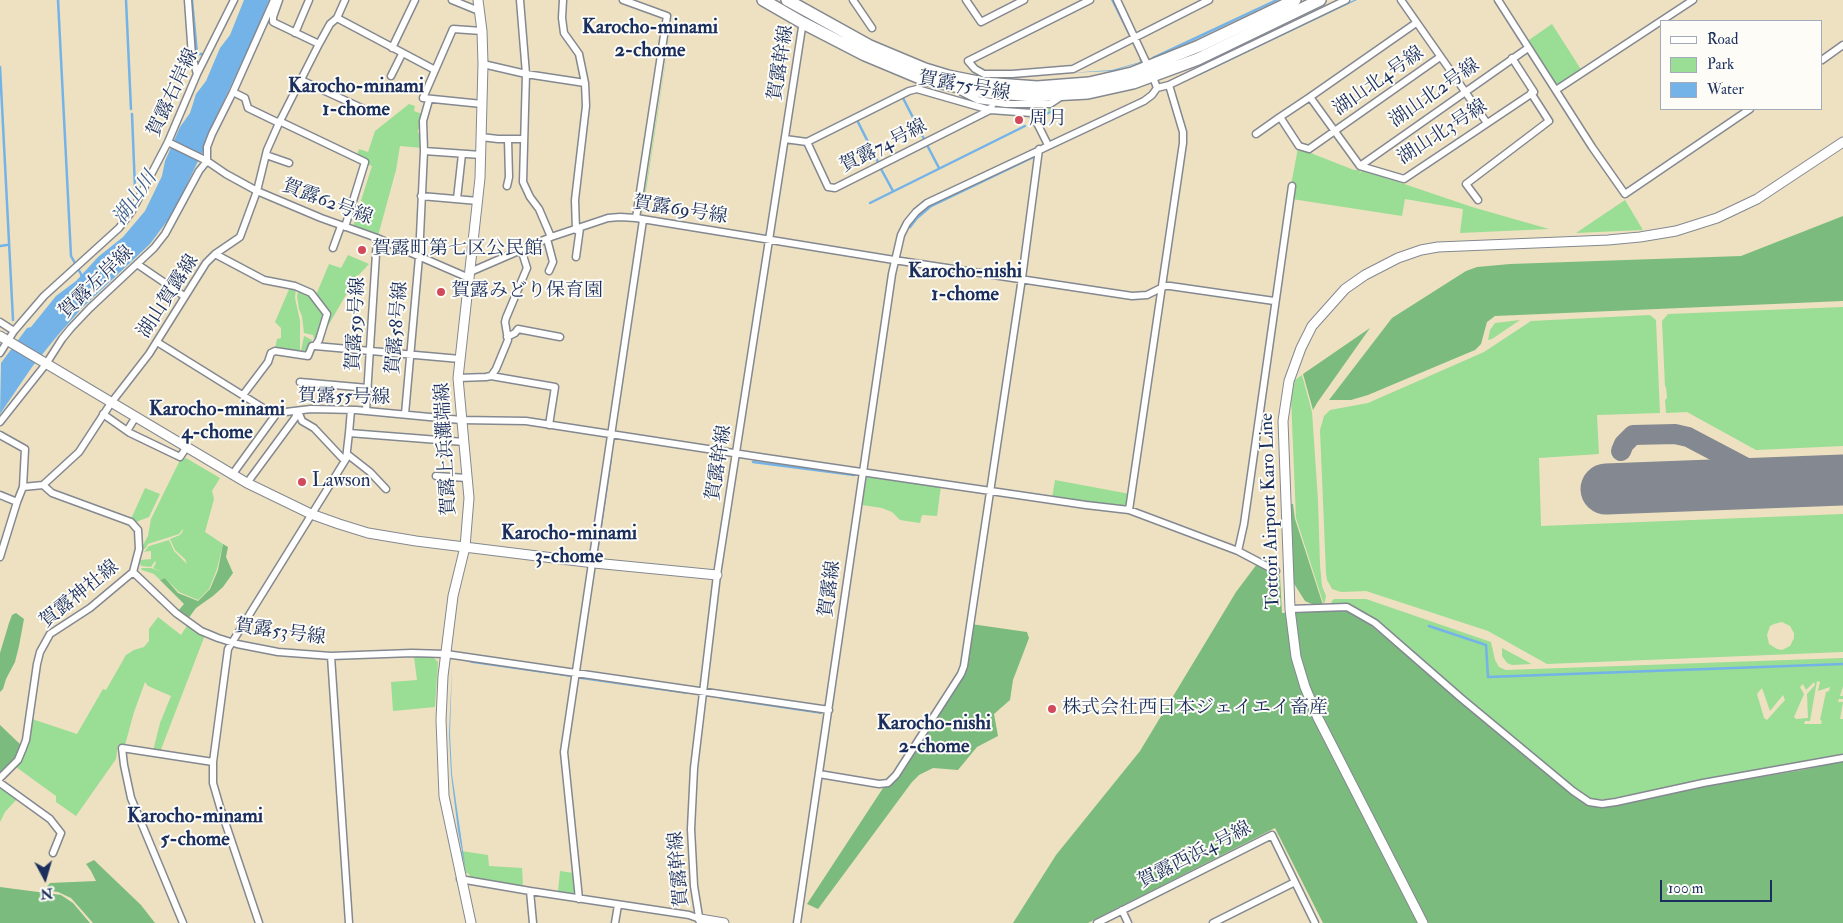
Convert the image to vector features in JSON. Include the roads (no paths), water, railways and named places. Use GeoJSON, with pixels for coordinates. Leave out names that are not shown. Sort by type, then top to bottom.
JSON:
{"type":"FeatureCollection","features":[{"type":"Feature","properties":{"kind":"highway"},"geometry":{"type":"LineString","coordinates":[[763,0],[803,23],[888,66],[920,78],[953,86],[1011,95],[1063,95],[1106,90],[1153,77],[1208,54],[1320,0]]}},
{"type":"Feature","properties":{"kind":"highway"},"geometry":{"type":"LineString","coordinates":[[786,0],[870,46],[898,59],[937,73],[982,83],[1027,87],[1067,86],[1116,78],[1153,77],[1199,46],[1294,0]]}},
{"type":"Feature","properties":{"kind":"street"},"geometry":{"type":"LineString","coordinates":[[188,0],[192,56],[198,74]]}},
{"type":"Feature","properties":{"kind":"street","name":"賀露右岸線"},"geometry":{"type":"LineString","coordinates":[[0,353],[6,340],[44,296],[123,222],[132,211],[170,143],[198,74],[234,0]]}},
{"type":"Feature","properties":{"kind":"street"},"geometry":{"type":"LineString","coordinates":[[207,161],[207,146],[234,92],[274,0]]}},
{"type":"Feature","properties":{"kind":"street"},"geometry":{"type":"LineString","coordinates":[[279,0],[273,22],[319,44]]}},
{"type":"Feature","properties":{"kind":"street"},"geometry":{"type":"LineString","coordinates":[[295,32],[309,0]]}},
{"type":"Feature","properties":{"kind":"street","name":"湖山賀露線"},"geometry":{"type":"LineString","coordinates":[[43,485],[78,452],[110,403],[157,342],[184,296],[206,264],[215,254],[240,237],[257,191],[266,155],[279,122],[319,44],[330,24],[337,18],[345,0]]}},
{"type":"Feature","properties":{"kind":"street"},"geometry":{"type":"LineString","coordinates":[[392,48],[415,0]]}},
{"type":"Feature","properties":{"kind":"street"},"geometry":{"type":"LineString","coordinates":[[452,0],[479,10]]}},
{"type":"Feature","properties":{"kind":"street","name":"賀露上浜灘端線"},"geometry":{"type":"LineString","coordinates":[[471,923],[460,879],[444,796],[441,720],[443,676],[453,596],[465,547],[468,498],[458,378],[478,201],[481,155],[483,64],[482,31],[478,0]]}},
{"type":"Feature","properties":{"kind":"street"},"geometry":{"type":"LineString","coordinates":[[520,0],[526,74],[523,182],[539,209],[549,238],[553,262],[549,271]]}},
{"type":"Feature","properties":{"kind":"street"},"geometry":{"type":"LineString","coordinates":[[563,0],[562,18],[564,33],[579,54],[585,83],[586,106],[575,200],[578,229],[576,257]]}},
{"type":"Feature","properties":{"kind":"street"},"geometry":{"type":"LineString","coordinates":[[623,0],[668,16],[636,218]]}},
{"type":"Feature","properties":{"kind":"street"},"geometry":{"type":"LineString","coordinates":[[853,0],[872,28]]}},
{"type":"Feature","properties":{"kind":"street"},"geometry":{"type":"LineString","coordinates":[[966,0],[981,22],[1024,0]]}},
{"type":"Feature","properties":{"kind":"street"},"geometry":{"type":"LineString","coordinates":[[1090,0],[968,61],[975,69],[984,74],[1012,74],[1073,69],[1209,0]]}},
{"type":"Feature","properties":{"kind":"street"},"geometry":{"type":"LineString","coordinates":[[1116,0],[1153,77],[1169,85],[1183,132],[1183,143],[1129,510]]}},
{"type":"Feature","properties":{"kind":"street"},"geometry":{"type":"LineString","coordinates":[[1169,85],[1346,0]]}},
{"type":"Feature","properties":{"kind":"street"},"geometry":{"type":"LineString","coordinates":[[1401,0],[1487,123]]}},
{"type":"Feature","properties":{"kind":"street"},"geometry":{"type":"LineString","coordinates":[[1498,0],[1625,194],[1749,110]]}},
{"type":"Feature","properties":{"kind":"street"},"geometry":{"type":"LineString","coordinates":[[1663,20],[1693,0]]}},
{"type":"Feature","properties":{"kind":"street","name":"賀露幹線"},"geometry":{"type":"LineString","coordinates":[[700,921],[694,886],[691,829],[694,768],[702,693],[717,575],[805,10]]}},
{"type":"Feature","properties":{"kind":"street"},"geometry":{"type":"LineString","coordinates":[[337,18],[435,70],[453,29],[482,31]]}},
{"type":"Feature","properties":{"kind":"street"},"geometry":{"type":"LineString","coordinates":[[1556,90],[1660,22]]}},
{"type":"Feature","properties":{"kind":"street"},"geometry":{"type":"LineString","coordinates":[[1256,134],[1416,23]]}},
{"type":"Feature","properties":{"kind":"street"},"geometry":{"type":"LineString","coordinates":[[1823,59],[1843,45]]}},
{"type":"Feature","properties":{"kind":"street","name":"湖山北2号線"},"geometry":{"type":"LineString","coordinates":[[1360,166],[1465,90],[1528,48]]}},
{"type":"Feature","properties":{"kind":"street"},"geometry":{"type":"LineString","coordinates":[[391,76],[402,54]]}},
{"type":"Feature","properties":{"kind":"street","name":"湖山北4号線"},"geometry":{"type":"LineString","coordinates":[[1280,117],[1299,146],[1309,149],[1440,57]]}},
{"type":"Feature","properties":{"kind":"street"},"geometry":{"type":"LineString","coordinates":[[1478,200],[1466,184],[1549,120],[1531,94],[1534,92],[1512,58]]}},
{"type":"Feature","properties":{"kind":"street"},"geometry":{"type":"LineString","coordinates":[[483,64],[526,74],[585,83]]}},
{"type":"Feature","properties":{"kind":"street","name":"賀露58号線"},"geometry":{"type":"LineString","coordinates":[[405,414],[419,257],[424,152],[423,121],[429,100],[424,98],[435,70]]}},
{"type":"Feature","properties":{"kind":"street","name":"賀露線"},"geometry":{"type":"LineString","coordinates":[[797,923],[894,260],[901,235],[907,223],[927,203],[1038,149],[1144,101],[1152,95],[1153,77]]}},
{"type":"Feature","properties":{"kind":"street"},"geometry":{"type":"LineString","coordinates":[[301,80],[366,110]]}},
{"type":"Feature","properties":{"kind":"street"},"geometry":{"type":"LineString","coordinates":[[953,86],[978,100],[993,103],[1050,104],[1063,95]]}},
{"type":"Feature","properties":{"kind":"street","name":"賀露75号線"},"geometry":{"type":"LineString","coordinates":[[807,142],[909,91],[917,89],[990,110],[1032,113],[1048,145]]}},
{"type":"Feature","properties":{"kind":"street"},"geometry":{"type":"LineString","coordinates":[[234,92],[245,98],[248,108],[365,162],[343,226],[332,248]]}},
{"type":"Feature","properties":{"kind":"street","name":"湖山北3号線"},"geometry":{"type":"LineString","coordinates":[[1360,166],[1404,179],[1531,94]]}},
{"type":"Feature","properties":{"kind":"street"},"geometry":{"type":"LineString","coordinates":[[1310,97],[1360,166]]}},
{"type":"Feature","properties":{"kind":"street"},"geometry":{"type":"LineString","coordinates":[[429,100],[482,104]]}},
{"type":"Feature","properties":{"kind":"street"},"geometry":{"type":"LineString","coordinates":[[990,110],[993,103]]}},
{"type":"Feature","properties":{"kind":"street"},"geometry":{"type":"LineString","coordinates":[[1021,112],[1023,104]]}},
{"type":"Feature","properties":{"kind":"street","name":"賀露74号線"},"geometry":{"type":"LineString","coordinates":[[807,142],[828,187],[835,188],[990,110]]}},
{"type":"Feature","properties":{"kind":"street"},"geometry":{"type":"LineString","coordinates":[[481,137],[524,139]]}},
{"type":"Feature","properties":{"kind":"street"},"geometry":{"type":"LineString","coordinates":[[507,186],[509,176],[508,139]]}},
{"type":"Feature","properties":{"kind":"street"},"geometry":{"type":"LineString","coordinates":[[785,140],[807,142]]}},
{"type":"Feature","properties":{"kind":"street","name":"Tottori Airport Karo Line"},"geometry":{"type":"LineString","coordinates":[[1423,923],[1311,702],[1296,657],[1290,610],[1283,444],[1284,416],[1287,390],[1301,348],[1312,326],[1345,290],[1365,275],[1389,261],[1430,248],[1629,239],[1692,227],[1724,215],[1757,199],[1843,142]]}},
{"type":"Feature","properties":{"kind":"street","name":"賀露62号線"},"geometry":{"type":"LineString","coordinates":[[170,143],[197,155],[257,191],[377,238],[419,257],[470,275]]}},
{"type":"Feature","properties":{"kind":"street"},"geometry":{"type":"LineString","coordinates":[[819,774],[879,784],[888,783],[896,775],[961,674],[964,666],[1022,278],[1038,149]]}},
{"type":"Feature","properties":{"kind":"street"},"geometry":{"type":"LineString","coordinates":[[424,152],[481,155]]}},
{"type":"Feature","properties":{"kind":"street"},"geometry":{"type":"LineString","coordinates":[[457,199],[462,154]]}},
{"type":"Feature","properties":{"kind":"street"},"geometry":{"type":"LineString","coordinates":[[266,155],[289,163]]}},
{"type":"Feature","properties":{"kind":"street","name":"賀露左岸線"},"geometry":{"type":"LineString","coordinates":[[0,422],[43,362],[71,328],[165,234],[199,171],[207,161]]}},
{"type":"Feature","properties":{"kind":"street"},"geometry":{"type":"LineString","coordinates":[[1238,551],[1244,524],[1274,301],[1292,186]]}},
{"type":"Feature","properties":{"kind":"street"},"geometry":{"type":"LineString","coordinates":[[421,196],[478,201]]}},
{"type":"Feature","properties":{"kind":"street","name":"賀露69号線"},"geometry":{"type":"LineString","coordinates":[[470,275],[521,249],[549,238],[608,218],[636,218],[1132,296],[1147,295],[1161,290],[1165,286],[1170,286],[1274,301]]}},
{"type":"Feature","properties":{"kind":"street"},"geometry":{"type":"LineString","coordinates":[[579,899],[564,761],[643,220]]}},
{"type":"Feature","properties":{"kind":"street","name":"賀露59号線"},"geometry":{"type":"LineString","coordinates":[[366,411],[377,238]]}},
{"type":"Feature","properties":{"kind":"street"},"geometry":{"type":"LineString","coordinates":[[491,376],[496,369],[508,340],[505,322],[527,268],[521,249]]}},
{"type":"Feature","properties":{"kind":"street"},"geometry":{"type":"LineString","coordinates":[[215,254],[264,280],[295,286],[311,293],[327,314],[315,346],[312,346],[308,356],[275,351],[271,353],[268,362],[243,395]]}},
{"type":"Feature","properties":{"kind":"street"},"geometry":{"type":"LineString","coordinates":[[136,264],[184,296]]}},
{"type":"Feature","properties":{"kind":"street"},"geometry":{"type":"LineString","coordinates":[[0,322],[14,331]]}},
{"type":"Feature","properties":{"kind":"street"},"geometry":{"type":"LineString","coordinates":[[507,337],[515,334],[518,329],[560,337]]}},
{"type":"Feature","properties":{"kind":"street"},"geometry":{"type":"LineString","coordinates":[[6,340],[232,475],[311,514],[339,524],[416,542],[717,575]]}},
{"type":"Feature","properties":{"kind":"street","name":"賀露55号線"},"geometry":{"type":"LineString","coordinates":[[157,342],[268,411],[277,414],[311,409],[351,410],[461,420],[514,420],[1129,510],[1238,551],[1276,571]]}},
{"type":"Feature","properties":{"kind":"street"},"geometry":{"type":"LineString","coordinates":[[315,346],[460,358]]}},
{"type":"Feature","properties":{"kind":"street"},"geometry":{"type":"LineString","coordinates":[[458,378],[483,378],[491,376],[555,387],[549,425]]}},
{"type":"Feature","properties":{"kind":"street"},"geometry":{"type":"LineString","coordinates":[[300,382],[368,388]]}},
{"type":"Feature","properties":{"kind":"street"},"geometry":{"type":"LineString","coordinates":[[259,923],[214,788],[213,762],[228,649],[345,457],[351,410]]}},
{"type":"Feature","properties":{"kind":"street"},"geometry":{"type":"LineString","coordinates":[[298,411],[302,421],[314,428],[345,457],[370,472],[386,489]]}},
{"type":"Feature","properties":{"kind":"street"},"geometry":{"type":"LineString","coordinates":[[247,483],[295,418],[298,411]]}},
{"type":"Feature","properties":{"kind":"street"},"geometry":{"type":"LineString","coordinates":[[103,414],[127,432],[180,457],[186,448]]}},
{"type":"Feature","properties":{"kind":"street"},"geometry":{"type":"LineString","coordinates":[[232,475],[277,414]]}},
{"type":"Feature","properties":{"kind":"street"},"geometry":{"type":"LineString","coordinates":[[127,432],[136,418]]}},
{"type":"Feature","properties":{"kind":"street"},"geometry":{"type":"LineString","coordinates":[[349,433],[464,442]]}},
{"type":"Feature","properties":{"kind":"street"},"geometry":{"type":"LineString","coordinates":[[0,436],[25,449],[23,487],[0,557]]}},
{"type":"Feature","properties":{"kind":"street"},"geometry":{"type":"LineString","coordinates":[[436,476],[467,478]]}},
{"type":"Feature","properties":{"kind":"street"},"geometry":{"type":"LineString","coordinates":[[23,487],[43,485]]}},
{"type":"Feature","properties":{"kind":"street","name":"賀露神社線"},"geometry":{"type":"LineString","coordinates":[[0,778],[18,760],[24,748],[37,664],[40,652],[50,634],[90,608],[133,572],[138,557],[139,537],[136,527],[131,522],[52,493],[43,485]]}},
{"type":"Feature","properties":{"kind":"street"},"geometry":{"type":"LineString","coordinates":[[0,495],[17,502]]}},
{"type":"Feature","properties":{"kind":"street","name":"賀露53号線"},"geometry":{"type":"LineString","coordinates":[[133,572],[176,613],[201,631],[232,642],[278,652],[331,656],[412,653],[446,654],[828,710]]}},
{"type":"Feature","properties":{"kind":"street"},"geometry":{"type":"LineString","coordinates":[[1290,610],[1347,607],[1374,623],[1573,791],[1590,802],[1602,804],[1616,802],[1703,783],[1843,758]]}},
{"type":"Feature","properties":{"kind":"street"},"geometry":{"type":"LineString","coordinates":[[331,656],[349,923]]}},
{"type":"Feature","properties":{"kind":"street"},"geometry":{"type":"LineString","coordinates":[[183,923],[131,798],[122,748],[213,762]]}},
{"type":"Feature","properties":{"kind":"street"},"geometry":{"type":"LineString","coordinates":[[0,782],[50,819],[61,833],[53,853]]}},
{"type":"Feature","properties":{"kind":"street","name":"賀露西浜4号線"},"geometry":{"type":"LineString","coordinates":[[1097,923],[1272,834],[1315,923]]}},
{"type":"Feature","properties":{"kind":"street"},"geometry":{"type":"LineString","coordinates":[[460,879],[689,915],[700,921],[724,923]]}},
{"type":"Feature","properties":{"kind":"street"},"geometry":{"type":"LineString","coordinates":[[1213,923],[1295,882]]}},
{"type":"Feature","properties":{"kind":"street"},"geometry":{"type":"LineString","coordinates":[[530,891],[533,923]]}},
{"type":"Feature","properties":{"kind":"street"},"geometry":{"type":"LineString","coordinates":[[615,923],[618,905]]}},
{"type":"Feature","properties":{"kind":"street"},"geometry":{"type":"LineString","coordinates":[[1122,910],[1128,923]]}},
{"type":"Feature","properties":{"kind":"water"},"geometry":{"type":"Polygon","coordinates":[[[244,0],[269,0],[205,141],[203,151],[173,213],[150,244],[82,308],[58,335],[32,367],[0,414],[1,363],[27,328],[31,327],[56,296],[76,281],[98,257],[123,237],[145,211],[162,176],[165,161],[180,127],[190,113],[196,94],[206,81],[220,48],[230,35],[244,0]]]}},
{"type":"Feature","properties":{"kind":"water"},"geometry":{"type":"Polygon","coordinates":[[[1111,0],[1113,0],[1142,55],[1142,62],[1112,71],[1068,73],[1112,70],[1140,62],[1139,56],[1111,0]]]}},
{"type":"Feature","properties":{"kind":"water"},"geometry":{"type":"Polygon","coordinates":[[[1274,0],[1279,0],[1197,39],[1152,57],[1274,0]]]}},
{"type":"Feature","properties":{"kind":"water"},"geometry":{"type":"Polygon","coordinates":[[[1354,0],[1357,0],[1199,74],[1354,0]]]}},
{"type":"Feature","properties":{"kind":"water"},"geometry":{"type":"Polygon","coordinates":[[[610,459],[612,459],[598,554],[597,553],[610,459]]]}},
{"type":"Feature","properties":{"kind":"water"},"geometry":{"type":"Polygon","coordinates":[[[459,659],[571,676],[571,677],[472,663],[459,659]]]}},
{"type":"Feature","properties":{"kind":"water"},"geometry":{"type":"Polygon","coordinates":[[[452,667],[450,734],[452,774],[466,871],[458,831],[451,774],[449,734],[452,667]]]}},
{"type":"Feature","properties":{"kind":"water"},"geometry":{"type":"Polygon","coordinates":[[[580,679],[687,693],[687,694],[580,679]]]}},
{"type":"Feature","properties":{"kind":"water"},"geometry":{"type":"Polygon","coordinates":[[[720,697],[821,713],[821,714],[720,699],[720,697]]]}},
{"type":"Feature","properties":{"kind":"waterway"},"geometry":{"type":"LineString","coordinates":[[58,0],[71,256],[82,278]]}},
{"type":"Feature","properties":{"kind":"waterway"},"geometry":{"type":"LineString","coordinates":[[126,0],[131,109]]}},
{"type":"Feature","properties":{"kind":"waterway"},"geometry":{"type":"LineString","coordinates":[[192,0],[197,54],[202,54]]}},
{"type":"Feature","properties":{"kind":"waterway"},"geometry":{"type":"LineString","coordinates":[[0,67],[13,320]]}},
{"type":"Feature","properties":{"kind":"waterway"},"geometry":{"type":"LineString","coordinates":[[903,98],[924,139]]}},
{"type":"Feature","properties":{"kind":"waterway"},"geometry":{"type":"LineString","coordinates":[[1039,118],[1056,109]]}},
{"type":"Feature","properties":{"kind":"waterway","name":"湖山川"},"geometry":{"type":"LineString","coordinates":[[132,114],[135,189]]}},
{"type":"Feature","properties":{"kind":"waterway"},"geometry":{"type":"LineString","coordinates":[[857,120],[878,162]]}},
{"type":"Feature","properties":{"kind":"waterway"},"geometry":{"type":"LineString","coordinates":[[870,203],[1025,126]]}},
{"type":"Feature","properties":{"kind":"waterway"},"geometry":{"type":"LineString","coordinates":[[927,145],[939,168]]}},
{"type":"Feature","properties":{"kind":"waterway"},"geometry":{"type":"LineString","coordinates":[[910,227],[931,206],[1033,157]]}},
{"type":"Feature","properties":{"kind":"waterway"},"geometry":{"type":"LineString","coordinates":[[881,169],[893,191]]}},
{"type":"Feature","properties":{"kind":"waterway"},"geometry":{"type":"LineString","coordinates":[[0,246],[7,245]]}},
{"type":"Feature","properties":{"kind":"waterway"},"geometry":{"type":"LineString","coordinates":[[753,462],[854,475]]}},
{"type":"Feature","properties":{"kind":"waterway"},"geometry":{"type":"LineString","coordinates":[[1429,626],[1486,645],[1488,677],[1843,664]]}},
{"type":"Feature","properties":{"kind":"place","name":"周月"},"geometry":{"type":"Point","coordinates":[1019,120]}},
{"type":"Feature","properties":{"kind":"place","name":"賀露町第七区公民館"},"geometry":{"type":"Point","coordinates":[362,250]}},
{"type":"Feature","properties":{"kind":"place","name":"賀露みどり保育園"},"geometry":{"type":"Point","coordinates":[441,292]}},
{"type":"Feature","properties":{"kind":"place","name":"Lawson"},"geometry":{"type":"Point","coordinates":[302,482]}},
{"type":"Feature","properties":{"kind":"place","name":"株式会社西日本ジェイエイ畜産"},"geometry":{"type":"Point","coordinates":[1052,709]}},
{"type":"Feature","properties":{"kind":"district","name":"Karocho-minami 2-chome"},"geometry":{"type":"Point","coordinates":[650,40]}},
{"type":"Feature","properties":{"kind":"district","name":"Karocho-minami 1-chome"},"geometry":{"type":"Point","coordinates":[356,100]}},
{"type":"Feature","properties":{"kind":"district","name":"Karocho-nishi 1-chome"},"geometry":{"type":"Point","coordinates":[965,284]}},
{"type":"Feature","properties":{"kind":"district","name":"Karocho-minami 4-chome"},"geometry":{"type":"Point","coordinates":[217,422]}},
{"type":"Feature","properties":{"kind":"district","name":"Karocho-minami 3-chome"},"geometry":{"type":"Point","coordinates":[569,546]}},
{"type":"Feature","properties":{"kind":"district","name":"Karocho-nishi 2-chome"},"geometry":{"type":"Point","coordinates":[934,736]}},
{"type":"Feature","properties":{"kind":"district","name":"Karocho-minami 5-chome"},"geometry":{"type":"Point","coordinates":[195,830]}}]}
